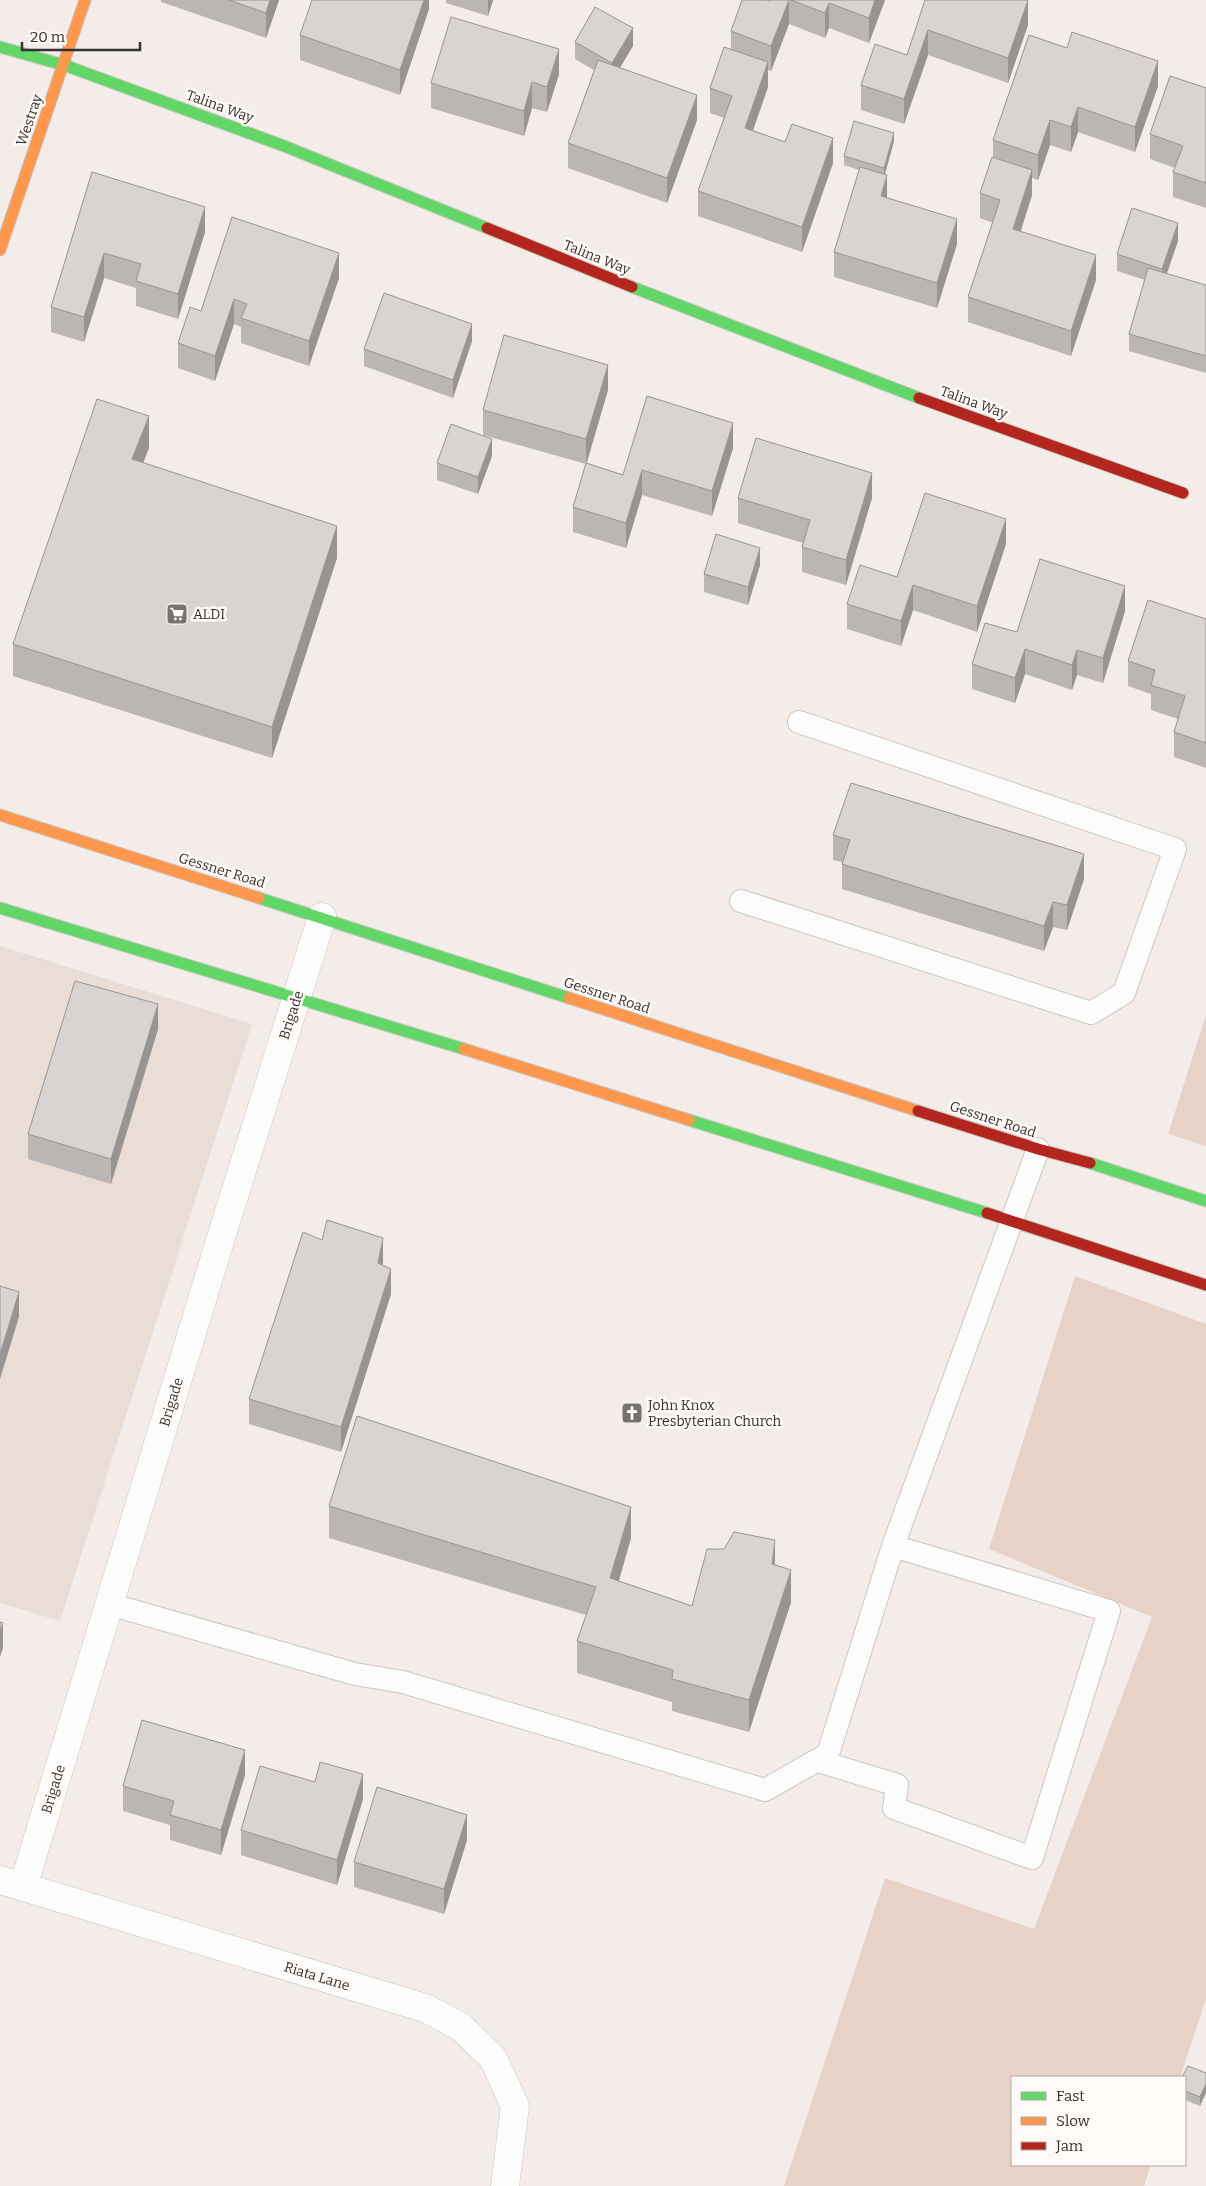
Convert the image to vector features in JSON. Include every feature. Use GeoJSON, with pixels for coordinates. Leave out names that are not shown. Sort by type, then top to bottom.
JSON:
{"type":"FeatureCollection","features":[{"type":"Feature","properties":{"kind":"main road","name":"Westray"},"geometry":{"type":"LineString","coordinates":[[0,250],[64,65],[84,0]]}},
{"type":"Feature","properties":{"kind":"main road","name":"Talina Way"},"geometry":{"type":"LineString","coordinates":[[0,47],[64,65],[284,146],[636,290],[871,381],[1183,493]]}},
{"type":"Feature","properties":{"kind":"main road","name":"Gessner Road"},"geometry":{"type":"LineString","coordinates":[[0,815],[61,836],[322,917],[560,996],[1038,1149],[1111,1169],[1206,1201]]}},
{"type":"Feature","properties":{"kind":"main road"},"geometry":{"type":"LineString","coordinates":[[0,908],[297,997],[1012,1221],[1206,1285]]}},
{"type":"Feature","properties":{"kind":"street","name":"Brigade"},"geometry":{"type":"LineString","coordinates":[[11,1884],[109,1604],[220,1240],[322,917]]}},
{"type":"Feature","properties":{"kind":"street","name":"Riata Lane"},"geometry":{"type":"LineString","coordinates":[[11,1884],[425,2008],[461,2027],[493,2058],[516,2106],[505,2186]]}},
{"type":"Feature","properties":{"kind":"lane"},"geometry":{"type":"LineString","coordinates":[[741,901],[1090,1013],[1124,993],[1175,849],[799,722]]}},
{"type":"Feature","properties":{"kind":"lane"},"geometry":{"type":"LineString","coordinates":[[109,1604],[355,1674],[403,1682],[765,1790],[828,1754],[893,1546],[1038,1149]]}},
{"type":"Feature","properties":{"kind":"lane"},"geometry":{"type":"LineString","coordinates":[[818,1761],[897,1785],[894,1808],[1032,1858],[1109,1611],[893,1546]]}},
{"type":"Feature","properties":{"kind":"shaded area"},"geometry":{"type":"Polygon","coordinates":[[[0,946],[252,1024],[60,1621],[0,1603],[0,946]]]}},
{"type":"Feature","properties":{"kind":"shaded area"},"geometry":{"type":"Polygon","coordinates":[[[1206,1015],[1206,1146],[1168,1134],[1206,1015]]]}},
{"type":"Feature","properties":{"kind":"shaded area"},"geometry":{"type":"Polygon","coordinates":[[[1075,1276],[1206,1324],[1206,1999],[1180,2076],[1011,2076],[1011,2166],[1151,2166],[1144,2186],[784,2186],[885,1878],[1034,1929],[1152,1617],[989,1549],[1075,1276]]]}},
{"type":"Feature","properties":{"kind":"building"},"geometry":{"type":"Polygon","coordinates":[[[229,0],[270,0],[266,13],[229,0]]]}},
{"type":"Feature","properties":{"kind":"building"},"geometry":{"type":"Polygon","coordinates":[[[312,0],[424,0],[400,70],[300,35],[312,0]]]}},
{"type":"Feature","properties":{"kind":"building"},"geometry":{"type":"Polygon","coordinates":[[[742,0],[789,0],[771,46],[731,31],[742,0]]]}},
{"type":"Feature","properties":{"kind":"building"},"geometry":{"type":"Polygon","coordinates":[[[791,0],[875,0],[869,18],[829,3],[825,13],[791,0]]]}},
{"type":"Feature","properties":{"kind":"building"},"geometry":{"type":"Polygon","coordinates":[[[925,0],[1028,0],[1008,58],[928,30],[904,99],[861,85],[875,44],[907,55],[925,0]]]}},
{"type":"Feature","properties":{"kind":"building"},"geometry":{"type":"Polygon","coordinates":[[[595,7],[633,28],[612,63],[575,42],[595,7]]]}},
{"type":"Feature","properties":{"kind":"building"},"geometry":{"type":"Polygon","coordinates":[[[451,17],[559,49],[547,87],[532,82],[524,111],[431,83],[451,17]]]}},
{"type":"Feature","properties":{"kind":"building"},"geometry":{"type":"Polygon","coordinates":[[[1072,32],[1158,61],[1135,127],[1078,107],[1071,127],[1050,120],[1038,155],[993,140],[1029,35],[1067,48],[1072,32]]]}},
{"type":"Feature","properties":{"kind":"building"},"geometry":{"type":"Polygon","coordinates":[[[724,47],[768,62],[745,128],[785,142],[792,124],[833,138],[802,227],[698,191],[732,96],[710,88],[724,47]]]}},
{"type":"Feature","properties":{"kind":"building"},"geometry":{"type":"Polygon","coordinates":[[[598,60],[697,95],[667,178],[568,143],[598,60]]]}},
{"type":"Feature","properties":{"kind":"building"},"geometry":{"type":"Polygon","coordinates":[[[1170,76],[1206,88],[1206,183],[1173,172],[1183,146],[1150,134],[1170,76]]]}},
{"type":"Feature","properties":{"kind":"building"},"geometry":{"type":"Polygon","coordinates":[[[854,121],[894,133],[884,168],[844,156],[854,121]]]}},
{"type":"Feature","properties":{"kind":"building"},"geometry":{"type":"Polygon","coordinates":[[[992,157],[1032,170],[1013,229],[1096,255],[1071,331],[968,297],[1000,200],[980,193],[992,157]]]}},
{"type":"Feature","properties":{"kind":"building"},"geometry":{"type":"Polygon","coordinates":[[[860,167],[887,175],[881,196],[957,219],[937,283],[834,252],[860,167]]]}},
{"type":"Feature","properties":{"kind":"building"},"geometry":{"type":"Polygon","coordinates":[[[92,172],[205,207],[178,294],[136,281],[141,264],[104,253],[84,317],[51,307],[92,172]]]}},
{"type":"Feature","properties":{"kind":"building"},"geometry":{"type":"Polygon","coordinates":[[[1132,208],[1178,223],[1162,269],[1117,254],[1132,208]]]}},
{"type":"Feature","properties":{"kind":"building"},"geometry":{"type":"Polygon","coordinates":[[[232,217],[339,253],[309,341],[241,318],[247,304],[234,299],[215,356],[178,343],[190,307],[201,311],[232,217]]]}},
{"type":"Feature","properties":{"kind":"building"},"geometry":{"type":"Polygon","coordinates":[[[1148,268],[1206,285],[1206,356],[1129,334],[1148,268]]]}},
{"type":"Feature","properties":{"kind":"building"},"geometry":{"type":"Polygon","coordinates":[[[384,293],[472,324],[453,380],[364,349],[384,293]]]}},
{"type":"Feature","properties":{"kind":"building"},"geometry":{"type":"Polygon","coordinates":[[[504,335],[608,365],[586,439],[483,410],[504,335]]]}},
{"type":"Feature","properties":{"kind":"building"},"geometry":{"type":"Polygon","coordinates":[[[647,396],[733,423],[712,491],[642,470],[626,523],[573,507],[586,463],[623,475],[647,396]]]}},
{"type":"Feature","properties":{"kind":"building"},"geometry":{"type":"Polygon","coordinates":[[[97,399],[149,416],[132,459],[337,526],[272,727],[13,644],[97,399]]]}},
{"type":"Feature","properties":{"kind":"building"},"geometry":{"type":"Polygon","coordinates":[[[451,424],[492,439],[478,477],[437,463],[451,424]]]}},
{"type":"Feature","properties":{"kind":"building"},"geometry":{"type":"Polygon","coordinates":[[[756,438],[872,473],[846,560],[802,547],[810,520],[738,498],[756,438]]]}},
{"type":"Feature","properties":{"kind":"building"},"geometry":{"type":"Polygon","coordinates":[[[925,493],[1006,519],[977,606],[913,585],[901,621],[847,604],[860,565],[897,577],[925,493]]]}},
{"type":"Feature","properties":{"kind":"building"},"geometry":{"type":"Polygon","coordinates":[[[716,534],[760,548],[748,587],[704,574],[716,534]]]}},
{"type":"Feature","properties":{"kind":"building"},"geometry":{"type":"Polygon","coordinates":[[[1040,559],[1125,586],[1103,658],[1077,650],[1072,665],[1025,649],[1015,678],[972,664],[985,623],[1017,632],[1040,559]]]}},
{"type":"Feature","properties":{"kind":"building"},"geometry":{"type":"Polygon","coordinates":[[[1148,600],[1206,619],[1206,743],[1174,732],[1185,696],[1151,685],[1155,670],[1128,661],[1148,600]]]}},
{"type":"Feature","properties":{"kind":"building"},"geometry":{"type":"Polygon","coordinates":[[[851,783],[1084,854],[1067,905],[1053,902],[1044,926],[842,864],[850,840],[833,835],[851,783]]]}},
{"type":"Feature","properties":{"kind":"building"},"geometry":{"type":"Polygon","coordinates":[[[75,981],[158,1004],[111,1159],[28,1134],[75,981]]]}},
{"type":"Feature","properties":{"kind":"building"},"geometry":{"type":"Polygon","coordinates":[[[327,1220],[383,1238],[378,1263],[391,1269],[341,1427],[249,1399],[303,1232],[322,1240],[327,1220]]]}},
{"type":"Feature","properties":{"kind":"building"},"geometry":{"type":"Polygon","coordinates":[[[0,1286],[19,1292],[0,1354],[0,1286]]]}},
{"type":"Feature","properties":{"kind":"building"},"geometry":{"type":"Polygon","coordinates":[[[357,1416],[631,1507],[610,1578],[692,1606],[707,1549],[724,1549],[734,1532],[775,1540],[772,1564],[791,1570],[749,1700],[672,1679],[673,1670],[577,1641],[596,1587],[329,1506],[357,1416]]]}},
{"type":"Feature","properties":{"kind":"building"},"geometry":{"type":"Polygon","coordinates":[[[142,1720],[245,1750],[221,1830],[170,1815],[174,1801],[123,1786],[142,1720]]]}},
{"type":"Feature","properties":{"kind":"building"},"geometry":{"type":"Polygon","coordinates":[[[320,1762],[363,1774],[337,1860],[241,1830],[260,1766],[315,1782],[320,1762]]]}},
{"type":"Feature","properties":{"kind":"building"},"geometry":{"type":"Polygon","coordinates":[[[377,1787],[467,1815],[444,1889],[354,1862],[377,1787]]]}},
{"type":"Feature","properties":{"kind":"building"},"geometry":{"type":"Polygon","coordinates":[[[1188,2066],[1206,2073],[1206,2084],[1200,2097],[1186,2091],[1186,2076],[1183,2076],[1188,2066]]]}},
{"type":"Feature","properties":{"kind":"traffic: fast"},"geometry":{"type":"LineString","coordinates":[[0,47],[64,65],[284,146],[487,228]]}},
{"type":"Feature","properties":{"kind":"traffic: fast"},"geometry":{"type":"LineString","coordinates":[[632,287],[919,398]]}},
{"type":"Feature","properties":{"kind":"traffic: fast"},"geometry":{"type":"LineString","coordinates":[[259,898],[569,998]]}},
{"type":"Feature","properties":{"kind":"traffic: fast"},"geometry":{"type":"LineString","coordinates":[[0,908],[464,1049]]}},
{"type":"Feature","properties":{"kind":"traffic: fast"},"geometry":{"type":"LineString","coordinates":[[689,1120],[987,1213]]}},
{"type":"Feature","properties":{"kind":"traffic: fast"},"geometry":{"type":"LineString","coordinates":[[1090,1163],[1206,1201]]}},
{"type":"Feature","properties":{"kind":"traffic: slow"},"geometry":{"type":"LineString","coordinates":[[0,250],[85,0]]}},
{"type":"Feature","properties":{"kind":"traffic: slow"},"geometry":{"type":"LineString","coordinates":[[0,815],[259,898]]}},
{"type":"Feature","properties":{"kind":"traffic: slow"},"geometry":{"type":"LineString","coordinates":[[569,998],[918,1111]]}},
{"type":"Feature","properties":{"kind":"traffic: slow"},"geometry":{"type":"LineString","coordinates":[[464,1049],[689,1120]]}},
{"type":"Feature","properties":{"kind":"traffic: jam"},"geometry":{"type":"LineString","coordinates":[[487,228],[632,287]]}},
{"type":"Feature","properties":{"kind":"traffic: jam"},"geometry":{"type":"LineString","coordinates":[[919,398],[1183,493]]}},
{"type":"Feature","properties":{"kind":"traffic: jam"},"geometry":{"type":"LineString","coordinates":[[918,1111],[1038,1149],[1090,1163]]}},
{"type":"Feature","properties":{"kind":"traffic: jam"},"geometry":{"type":"LineString","coordinates":[[987,1213],[1206,1285]]}},
{"type":"Feature","properties":{"kind":"place","name":"ALDI"},"geometry":{"type":"Point","coordinates":[177,614]}},
{"type":"Feature","properties":{"kind":"place","name":"John Knox Presbyterian Church"},"geometry":{"type":"Point","coordinates":[632,1413]}}]}
